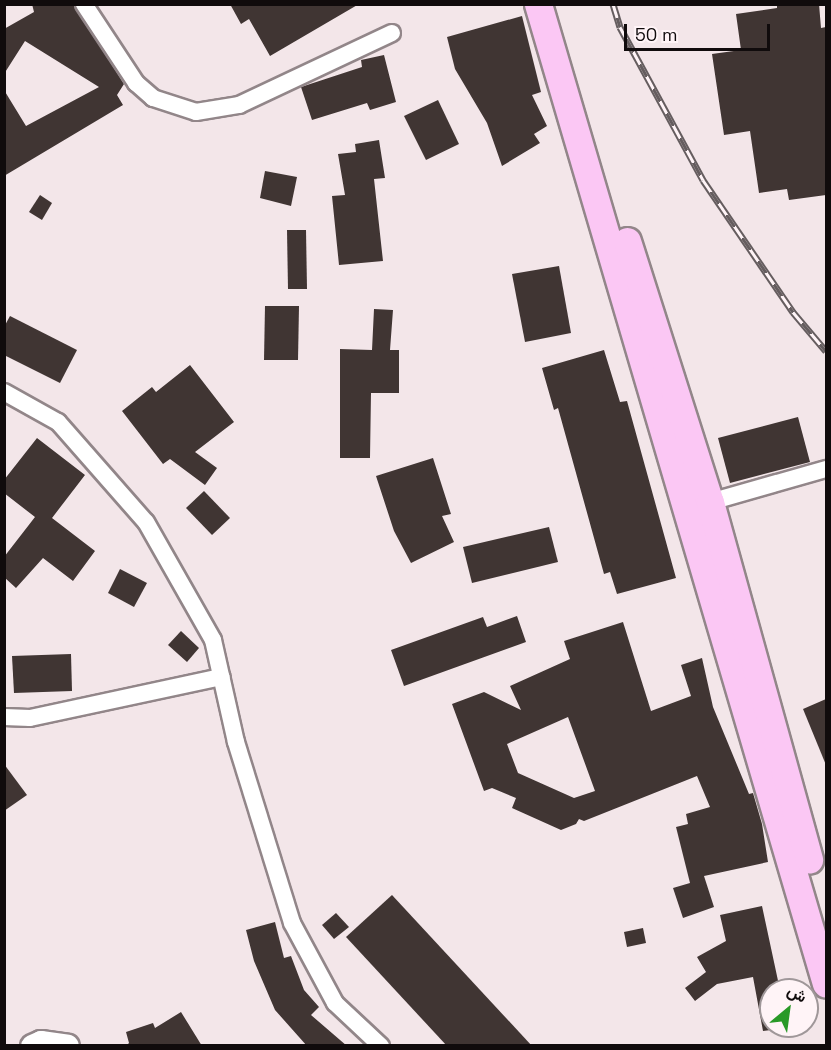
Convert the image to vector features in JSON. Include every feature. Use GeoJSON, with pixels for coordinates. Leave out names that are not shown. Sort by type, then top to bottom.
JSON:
{"type":"FeatureCollection","features":[{"type":"Feature","properties":{"kind":"highway"},"geometry":{"type":"LineString","coordinates":[[538,4],[826,984]]}},
{"type":"Feature","properties":{"kind":"highway"},"geometry":{"type":"LineString","coordinates":[[554,4],[710,502],[826,918]]}},
{"type":"Feature","properties":{"kind":"main road"},"geometry":{"type":"LineString","coordinates":[[32,1046],[41,1042],[68,1046]]}},
{"type":"Feature","properties":{"kind":"street"},"geometry":{"type":"LineString","coordinates":[[84,4],[136,83],[153,98],[195,112],[239,105],[392,33]]}},
{"type":"Feature","properties":{"kind":"street"},"geometry":{"type":"LineString","coordinates":[[4,392],[58,422],[146,522],[213,640],[236,742],[291,923],[335,1003],[381,1046]]}},
{"type":"Feature","properties":{"kind":"street"},"geometry":{"type":"LineString","coordinates":[[710,502],[826,469]]}},
{"type":"Feature","properties":{"kind":"street"},"geometry":{"type":"LineString","coordinates":[[4,717],[30,718],[222,677]]}},
{"type":"Feature","properties":{"kind":"building"},"geometry":{"type":"Polygon","coordinates":[[[32,4],[74,4],[124,84],[117,95],[123,105],[4,176],[4,90],[26,126],[99,87],[25,41],[4,74],[4,29],[34,12],[32,4]]]}},
{"type":"Feature","properties":{"kind":"building"},"geometry":{"type":"Polygon","coordinates":[[[230,4],[359,4],[270,56],[249,19],[241,24],[230,4]]]}},
{"type":"Feature","properties":{"kind":"building"},"geometry":{"type":"Polygon","coordinates":[[[777,4],[819,4],[821,28],[826,27],[826,195],[789,200],[787,189],[759,193],[750,131],[724,135],[712,54],[741,50],[736,14],[777,8],[777,4]]]}},
{"type":"Feature","properties":{"kind":"building"},"geometry":{"type":"Polygon","coordinates":[[[522,16],[541,92],[532,95],[547,126],[534,134],[540,143],[502,166],[487,123],[455,69],[447,37],[522,16]]]}},
{"type":"Feature","properties":{"kind":"building"},"geometry":{"type":"Polygon","coordinates":[[[384,55],[396,102],[370,110],[367,103],[312,120],[301,87],[362,67],[361,60],[384,55]]]}},
{"type":"Feature","properties":{"kind":"building"},"geometry":{"type":"Polygon","coordinates":[[[438,100],[459,144],[426,160],[404,116],[438,100]]]}},
{"type":"Feature","properties":{"kind":"building"},"geometry":{"type":"Polygon","coordinates":[[[379,140],[385,178],[374,179],[383,261],[339,265],[332,196],[345,195],[338,154],[356,152],[355,144],[379,140]]]}},
{"type":"Feature","properties":{"kind":"building"},"geometry":{"type":"Polygon","coordinates":[[[265,171],[297,177],[291,206],[260,198],[265,171]]]}},
{"type":"Feature","properties":{"kind":"building"},"geometry":{"type":"Polygon","coordinates":[[[40,195],[52,203],[42,220],[29,212],[40,195]]]}},
{"type":"Feature","properties":{"kind":"building"},"geometry":{"type":"Polygon","coordinates":[[[287,230],[306,230],[307,289],[288,289],[287,230]]]}},
{"type":"Feature","properties":{"kind":"building"},"geometry":{"type":"Polygon","coordinates":[[[559,266],[571,333],[525,342],[512,274],[559,266]]]}},
{"type":"Feature","properties":{"kind":"building"},"geometry":{"type":"Polygon","coordinates":[[[265,306],[299,306],[298,360],[264,360],[265,306]]]}},
{"type":"Feature","properties":{"kind":"building"},"geometry":{"type":"Polygon","coordinates":[[[374,309],[393,310],[390,350],[399,350],[399,393],[371,393],[370,458],[340,458],[340,349],[372,350],[374,309]]]}},
{"type":"Feature","properties":{"kind":"building"},"geometry":{"type":"Polygon","coordinates":[[[10,316],[77,350],[60,383],[4,355],[4,327],[10,316]]]}},
{"type":"Feature","properties":{"kind":"building"},"geometry":{"type":"Polygon","coordinates":[[[604,350],[620,402],[627,401],[676,578],[617,594],[610,572],[604,574],[558,408],[554,410],[542,368],[604,350]]]}},
{"type":"Feature","properties":{"kind":"building"},"geometry":{"type":"Polygon","coordinates":[[[190,365],[234,422],[195,452],[217,468],[205,485],[170,459],[163,464],[122,411],[152,387],[156,392],[190,365]]]}},
{"type":"Feature","properties":{"kind":"building"},"geometry":{"type":"Polygon","coordinates":[[[798,417],[810,462],[730,483],[718,438],[798,417]]]}},
{"type":"Feature","properties":{"kind":"building"},"geometry":{"type":"Polygon","coordinates":[[[37,438],[85,475],[52,518],[95,551],[73,581],[43,558],[16,588],[4,577],[4,557],[35,517],[4,493],[4,480],[37,438]]]}},
{"type":"Feature","properties":{"kind":"building"},"geometry":{"type":"Polygon","coordinates":[[[433,458],[451,514],[442,516],[454,542],[411,563],[394,531],[376,476],[433,458]]]}},
{"type":"Feature","properties":{"kind":"building"},"geometry":{"type":"Polygon","coordinates":[[[204,491],[230,518],[212,535],[186,508],[204,491]]]}},
{"type":"Feature","properties":{"kind":"building"},"geometry":{"type":"Polygon","coordinates":[[[549,527],[558,562],[472,583],[463,547],[549,527]]]}},
{"type":"Feature","properties":{"kind":"building"},"geometry":{"type":"Polygon","coordinates":[[[120,569],[147,583],[134,607],[108,593],[120,569]]]}},
{"type":"Feature","properties":{"kind":"building"},"geometry":{"type":"Polygon","coordinates":[[[517,616],[526,642],[404,686],[391,650],[483,617],[487,627],[517,616]]]}},
{"type":"Feature","properties":{"kind":"building"},"geometry":{"type":"Polygon","coordinates":[[[623,622],[651,711],[691,696],[681,665],[702,658],[713,707],[749,794],[753,793],[762,824],[768,862],[704,876],[714,907],[683,918],[673,888],[690,883],[676,827],[688,824],[686,814],[710,807],[697,776],[584,821],[579,819],[576,824],[561,830],[512,808],[516,798],[492,788],[484,791],[452,704],[484,692],[521,710],[510,686],[570,659],[564,641],[623,622]],[[568,717],[507,744],[518,773],[574,798],[595,791],[568,717]]]}},
{"type":"Feature","properties":{"kind":"building"},"geometry":{"type":"Polygon","coordinates":[[[181,631],[199,648],[187,662],[168,645],[181,631]]]}},
{"type":"Feature","properties":{"kind":"building"},"geometry":{"type":"Polygon","coordinates":[[[71,654],[72,691],[14,693],[12,656],[71,654]]]}},
{"type":"Feature","properties":{"kind":"building"},"geometry":{"type":"Polygon","coordinates":[[[826,699],[826,765],[803,709],[826,699]]]}},
{"type":"Feature","properties":{"kind":"building"},"geometry":{"type":"Polygon","coordinates":[[[4,764],[27,795],[4,811],[4,764]]]}},
{"type":"Feature","properties":{"kind":"building"},"geometry":{"type":"Polygon","coordinates":[[[392,895],[532,1046],[447,1046],[346,937],[392,895]]]}},
{"type":"Feature","properties":{"kind":"building"},"geometry":{"type":"Polygon","coordinates":[[[762,906],[777,978],[759,978],[759,1009],[753,977],[717,984],[695,1001],[685,988],[706,972],[697,957],[726,941],[720,915],[762,906]]]}},
{"type":"Feature","properties":{"kind":"building"},"geometry":{"type":"Polygon","coordinates":[[[336,913],[349,927],[334,939],[322,925],[336,913]]]}},
{"type":"Feature","properties":{"kind":"building"},"geometry":{"type":"Polygon","coordinates":[[[275,922],[284,958],[291,956],[304,990],[319,1007],[311,1015],[347,1046],[307,1046],[275,1010],[254,961],[246,930],[275,922]]]}},
{"type":"Feature","properties":{"kind":"building"},"geometry":{"type":"Polygon","coordinates":[[[643,928],[646,943],[627,947],[624,932],[643,928]]]}},
{"type":"Feature","properties":{"kind":"building"},"geometry":{"type":"Polygon","coordinates":[[[181,1012],[202,1046],[126,1046],[129,1043],[126,1032],[153,1023],[155,1028],[181,1012]]]}},
{"type":"Feature","properties":{"kind":"railway"},"geometry":{"type":"LineString","coordinates":[[613,4],[620,27],[703,180],[793,312],[826,351]]}}]}
